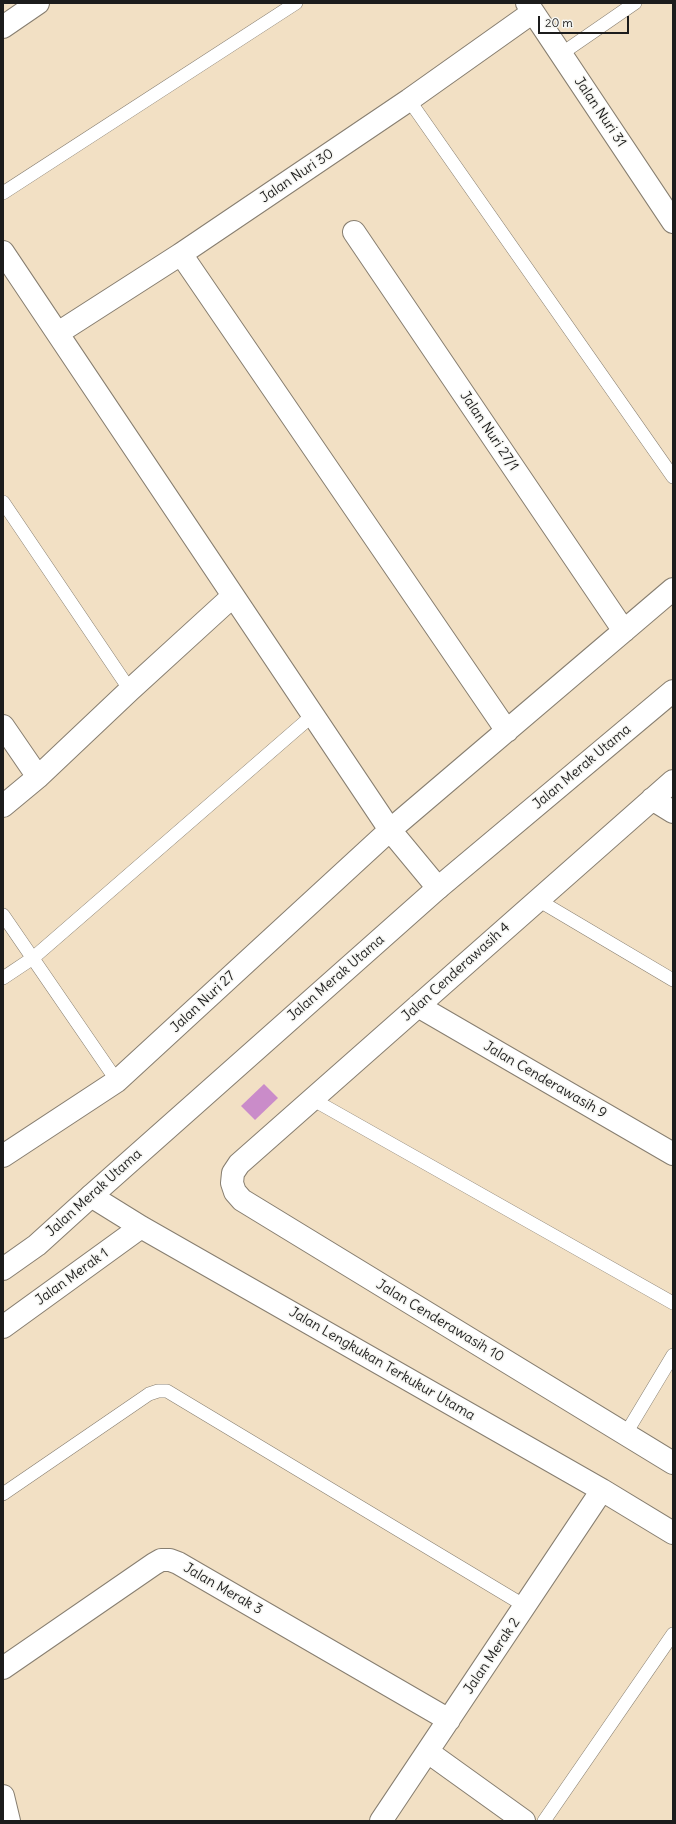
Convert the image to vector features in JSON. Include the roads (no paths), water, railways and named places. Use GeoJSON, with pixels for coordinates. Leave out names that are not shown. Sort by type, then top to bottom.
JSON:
{"type":"FeatureCollection","features":[{"type":"Feature","properties":{"kind":"street"},"geometry":{"type":"LineString","coordinates":[[3,27],[38,3]]}},
{"type":"Feature","properties":{"kind":"street","name":"Jalan Nuri 31"},"geometry":{"type":"LineString","coordinates":[[530,8],[673,222]]}},
{"type":"Feature","properties":{"kind":"street","name":"Jalan Nuri 30"},"geometry":{"type":"LineString","coordinates":[[58,334],[182,254],[409,100],[530,8]]}},
{"type":"Feature","properties":{"kind":"street","name":"Jalan Nuri 27/1"},"geometry":{"type":"LineString","coordinates":[[354,232],[624,631]]}},
{"type":"Feature","properties":{"kind":"street"},"geometry":{"type":"LineString","coordinates":[[3,252],[390,830],[438,888]]}},
{"type":"Feature","properties":{"kind":"street"},"geometry":{"type":"LineString","coordinates":[[182,254],[507,731]]}},
{"type":"Feature","properties":{"kind":"street","name":"Jalan Nuri 27"},"geometry":{"type":"LineString","coordinates":[[3,1156],[117,1081],[390,830],[673,589]]}},
{"type":"Feature","properties":{"kind":"street"},"geometry":{"type":"LineString","coordinates":[[3,806],[38,778],[130,690],[233,596]]}},
{"type":"Feature","properties":{"kind":"street","name":"Jalan Merak Utama"},"geometry":{"type":"LineString","coordinates":[[3,1269],[37,1245],[90,1196],[438,888],[673,691]]}},
{"type":"Feature","properties":{"kind":"street"},"geometry":{"type":"LineString","coordinates":[[3,726],[38,778]]}},
{"type":"Feature","properties":{"kind":"street","name":"Jalan Cenderawasih 4"},"geometry":{"type":"LineString","coordinates":[[239,1164],[673,781]]}},
{"type":"Feature","properties":{"kind":"street"},"geometry":{"type":"LineString","coordinates":[[652,799],[673,812]]}},
{"type":"Feature","properties":{"kind":"street","name":"Jalan Cenderawasih 9"},"geometry":{"type":"LineString","coordinates":[[418,1006],[673,1154]]}},
{"type":"Feature","properties":{"kind":"street","name":"Jalan Cenderawasih 10"},"geometry":{"type":"LineString","coordinates":[[239,1164],[233,1173],[232,1183],[235,1192],[242,1200],[673,1463]]}},
{"type":"Feature","properties":{"kind":"street","name":"Jalan Lengkukan Terkukur Utama"},"geometry":{"type":"LineString","coordinates":[[90,1196],[141,1228],[602,1490],[673,1533]]}},
{"type":"Feature","properties":{"kind":"street","name":"Jalan Merak 1"},"geometry":{"type":"LineString","coordinates":[[3,1327],[141,1228]]}},
{"type":"Feature","properties":{"kind":"street","name":"Jalan Merak 2"},"geometry":{"type":"LineString","coordinates":[[381,1821],[602,1490]]}},
{"type":"Feature","properties":{"kind":"street","name":"Jalan Merak 3"},"geometry":{"type":"LineString","coordinates":[[3,1668],[154,1564],[161,1560],[170,1560],[185,1567],[449,1720]]}},
{"type":"Feature","properties":{"kind":"street"},"geometry":{"type":"LineString","coordinates":[[428,1752],[524,1821]]}},
{"type":"Feature","properties":{"kind":"street"},"geometry":{"type":"LineString","coordinates":[[3,1796],[9,1821]]}},
{"type":"Feature","properties":{"kind":"lane"},"geometry":{"type":"LineString","coordinates":[[3,193],[296,3]]}},
{"type":"Feature","properties":{"kind":"lane"},"geometry":{"type":"LineString","coordinates":[[561,54],[635,3]]}},
{"type":"Feature","properties":{"kind":"lane"},"geometry":{"type":"LineString","coordinates":[[409,100],[673,477]]}},
{"type":"Feature","properties":{"kind":"lane"},"geometry":{"type":"LineString","coordinates":[[3,502],[130,690]]}},
{"type":"Feature","properties":{"kind":"lane"},"geometry":{"type":"LineString","coordinates":[[3,978],[33,958],[313,715]]}},
{"type":"Feature","properties":{"kind":"lane"},"geometry":{"type":"LineString","coordinates":[[538,900],[673,980]]}},
{"type":"Feature","properties":{"kind":"lane"},"geometry":{"type":"LineString","coordinates":[[3,915],[117,1081]]}},
{"type":"Feature","properties":{"kind":"lane"},"geometry":{"type":"LineString","coordinates":[[312,1099],[673,1303]]}},
{"type":"Feature","properties":{"kind":"lane"},"geometry":{"type":"LineString","coordinates":[[625,1435],[673,1355]]}},
{"type":"Feature","properties":{"kind":"lane"},"geometry":{"type":"LineString","coordinates":[[3,1494],[150,1394],[167,1390],[525,1606]]}},
{"type":"Feature","properties":{"kind":"lane"},"geometry":{"type":"LineString","coordinates":[[544,1821],[673,1634]]}}]}
